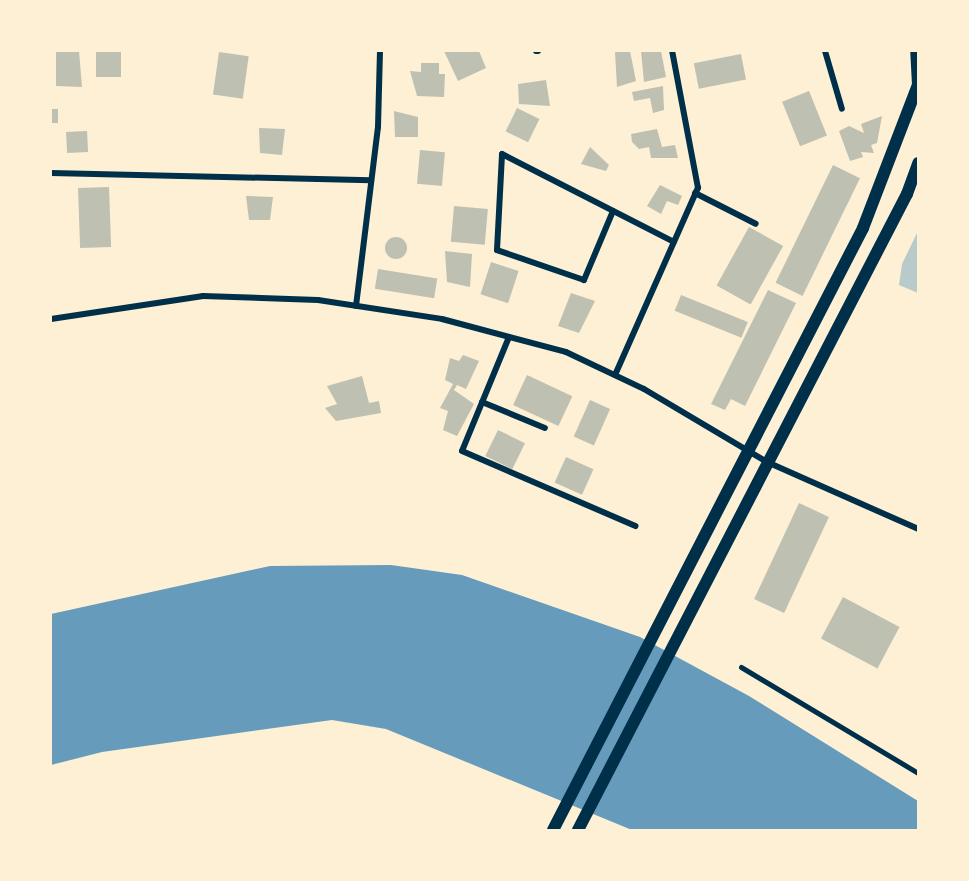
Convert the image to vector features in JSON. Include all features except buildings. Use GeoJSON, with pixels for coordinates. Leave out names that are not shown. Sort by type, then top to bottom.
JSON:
{"type":"FeatureCollection","features":[{"type":"Feature","properties":{"kind":"main road"},"geometry":{"type":"LineString","coordinates":[[553,830],[666,609],[751,452],[900,143],[918,85],[916,51]]}},
{"type":"Feature","properties":{"kind":"main road"},"geometry":{"type":"LineString","coordinates":[[578,830],[689,610],[907,194],[918,163]]}},
{"type":"Feature","properties":{"kind":"street"},"geometry":{"type":"LineString","coordinates":[[356,306],[371,180],[380,51]]}},
{"type":"Feature","properties":{"kind":"street"},"geometry":{"type":"LineString","coordinates":[[615,375],[695,194],[672,51]]}},
{"type":"Feature","properties":{"kind":"street"},"geometry":{"type":"LineString","coordinates":[[825,51],[842,109]]}},
{"type":"Feature","properties":{"kind":"street"},"geometry":{"type":"LineString","coordinates":[[613,211],[584,279],[497,250],[502,154],[674,242]]}},
{"type":"Feature","properties":{"kind":"street"},"geometry":{"type":"LineString","coordinates":[[51,173],[371,180]]}},
{"type":"Feature","properties":{"kind":"street"},"geometry":{"type":"LineString","coordinates":[[695,194],[756,224]]}},
{"type":"Feature","properties":{"kind":"street"},"geometry":{"type":"LineString","coordinates":[[51,319],[202,296],[356,306],[442,319],[566,352],[615,375],[767,462],[918,529]]}},
{"type":"Feature","properties":{"kind":"street"},"geometry":{"type":"LineString","coordinates":[[509,337],[462,451],[635,526]]}},
{"type":"Feature","properties":{"kind":"street"},"geometry":{"type":"LineString","coordinates":[[482,402],[545,428]]}},
{"type":"Feature","properties":{"kind":"street"},"geometry":{"type":"LineString","coordinates":[[741,667],[918,773]]}},
{"type":"Feature","properties":{"kind":"shaded area"},"geometry":{"type":"Polygon","coordinates":[[[918,231],[918,293],[899,285],[902,264],[918,231]]]}},
{"type":"Feature","properties":{"kind":"water"},"geometry":{"type":"Polygon","coordinates":[[[391,565],[462,575],[640,637],[749,696],[918,801],[918,830],[632,830],[386,729],[332,720],[102,752],[51,765],[51,614],[270,566],[391,565]]]}}]}
